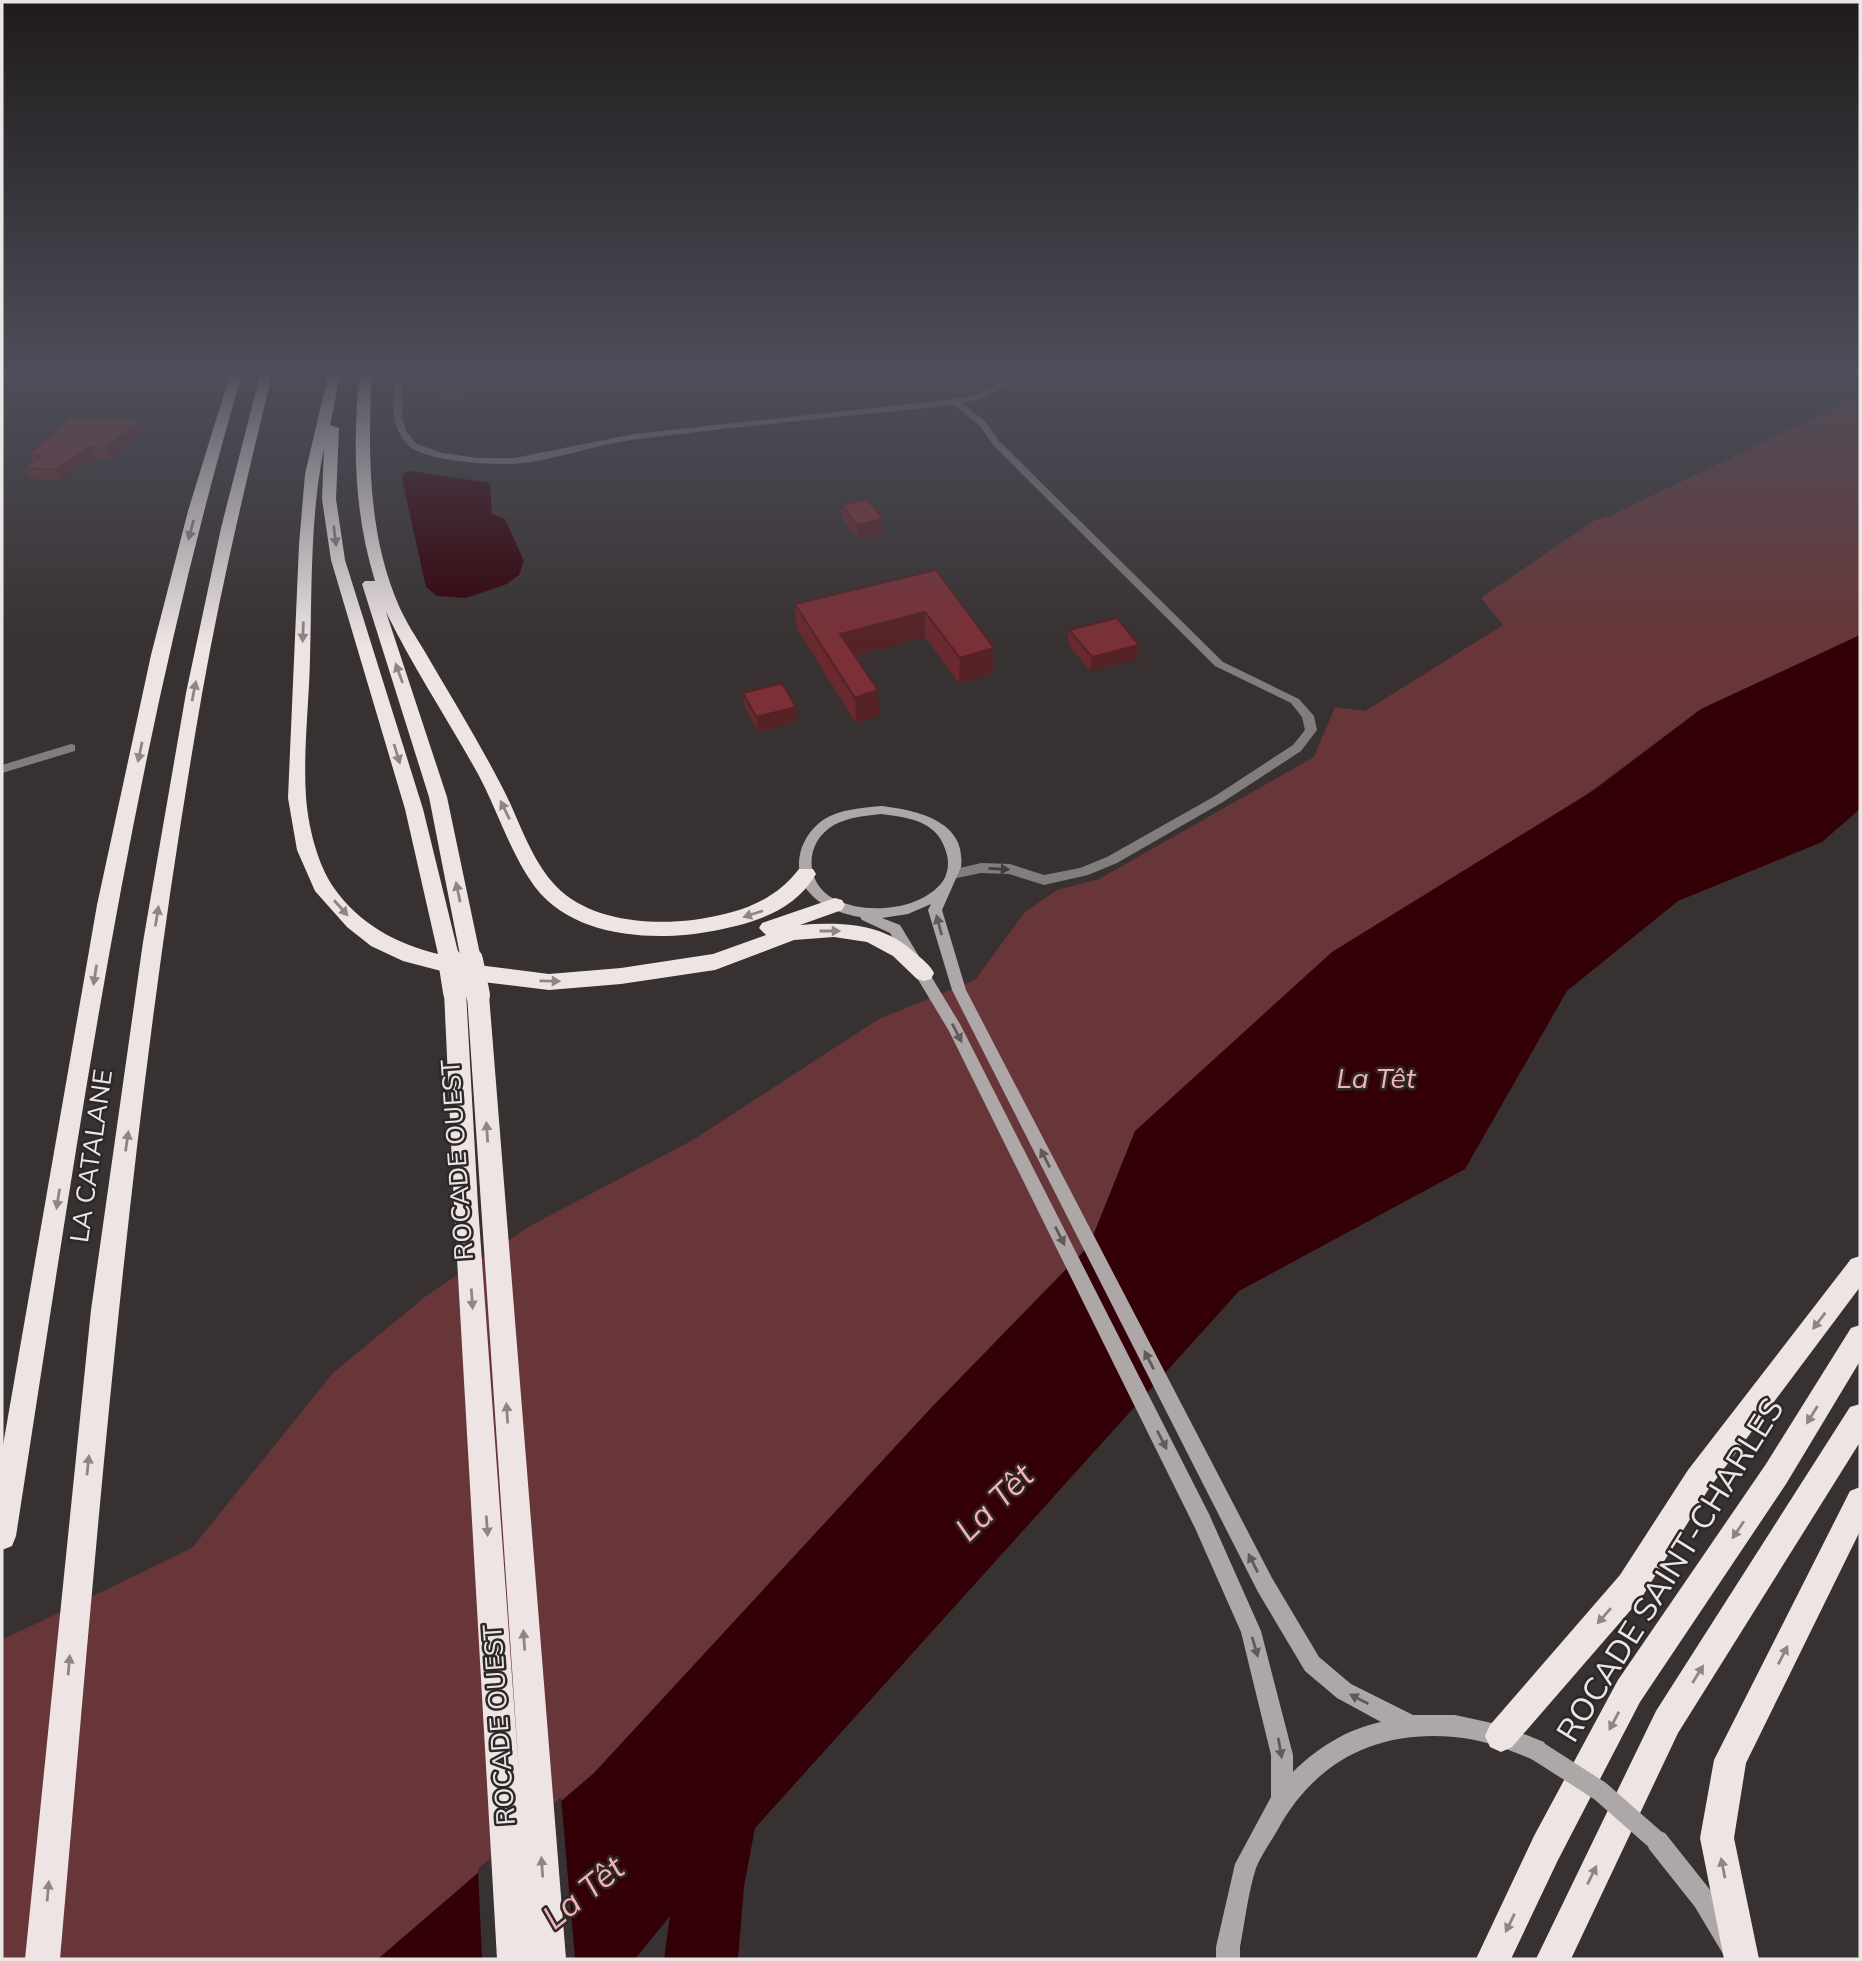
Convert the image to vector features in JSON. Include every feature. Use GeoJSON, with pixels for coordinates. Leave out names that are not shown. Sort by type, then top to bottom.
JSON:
{"type":"FeatureCollection","features":[{"type":"Feature","properties":{"kind":"highway","name":"LA CATALANE"},"geometry":{"type":"LineString","coordinates":[[2,1536],[99,950],[152,694],[190,531],[210,463]]}},
{"type":"Feature","properties":{"kind":"highway","name":"LA CATALANE"},"geometry":{"type":"LineString","coordinates":[[42,1959],[104,1310],[153,942],[194,693],[244,463]]}},
{"type":"Feature","properties":{"kind":"highway"},"geometry":{"type":"LineString","coordinates":[[315,463],[306,545],[297,798],[307,850],[325,891],[354,922],[378,941],[402,953],[483,974],[549,982],[621,976],[715,962],[792,933],[834,930],[871,935],[900,951],[924,974]]}},
{"type":"Feature","properties":{"kind":"highway","name":"ROCADE OUEST"},"geometry":{"type":"LineString","coordinates":[[331,463],[329,499],[338,561],[414,809],[449,956],[467,993]]}},
{"type":"Feature","properties":{"kind":"highway","name":"ROCADE OUEST"},"geometry":{"type":"LineString","coordinates":[[353,463],[358,530],[380,620],[411,707],[438,797],[471,959],[467,993],[515,1959]]}},
{"type":"Feature","properties":{"kind":"highway"},"geometry":{"type":"LineString","coordinates":[[363,463],[364,497],[373,545],[389,603],[491,782],[535,871],[555,897],[610,923],[650,929],[693,928],[734,920],[770,908],[794,891],[806,874]]}},
{"type":"Feature","properties":{"kind":"highway"},"geometry":{"type":"LineString","coordinates":[[621,976],[673,965],[714,952],[778,925],[844,908]]}},
{"type":"Feature","properties":{"kind":"highway","name":"ROCADE OUEST"},"geometry":{"type":"LineString","coordinates":[[479,1203],[549,1959]]}},
{"type":"Feature","properties":{"kind":"highway"},"geometry":{"type":"LineString","coordinates":[[1500,1736],[1630,1586],[1698,1480],[1860,1267]]}},
{"type":"Feature","properties":{"kind":"highway","name":"ROCADE SAINT-CHARLES"},"geometry":{"type":"LineString","coordinates":[[1493,1959],[1546,1848],[1629,1691],[1776,1474],[1860,1336]]}},
{"type":"Feature","properties":{"kind":"highway"},"geometry":{"type":"LineString","coordinates":[[1553,1959],[1667,1722],[1860,1417]]}},
{"type":"Feature","properties":{"kind":"highway"},"geometry":{"type":"LineString","coordinates":[[1740,1959],[1717,1838],[1730,1760],[1860,1501]]}},
{"type":"Feature","properties":{"kind":"main road"},"geometry":{"type":"LineString","coordinates":[[1282,1798],[1282,1755],[1270,1698],[1251,1631],[1202,1521],[955,1028],[895,929],[844,908],[816,892],[806,874],[804,861],[807,848],[825,826],[839,818],[864,810],[890,809],[917,814],[938,827],[952,845],[955,859],[952,874],[935,910],[959,990],[1258,1573],[1312,1664],[1344,1691],[1411,1726]]}},
{"type":"Feature","properties":{"kind":"main road"},"geometry":{"type":"LineString","coordinates":[[844,908],[878,914],[904,911],[927,901],[944,887]]}},
{"type":"Feature","properties":{"kind":"main road"},"geometry":{"type":"LineString","coordinates":[[1228,1959],[1228,1947],[1246,1864],[1282,1798],[1319,1761],[1363,1737],[1411,1726],[1455,1726],[1500,1736],[1536,1750],[1577,1773],[1618,1804],[1657,1841],[1703,1899],[1740,1959]]}},
{"type":"Feature","properties":{"kind":"street"},"geometry":{"type":"LineString","coordinates":[[952,874],[981,868],[1010,869],[1044,880],[1083,872],[1112,860],[1219,799],[1297,748],[1311,730],[1308,716],[1295,701],[1219,664],[1016,463]]}},
{"type":"Feature","properties":{"kind":"street"},"geometry":{"type":"LineString","coordinates":[[2,769],[71,748]]}},
{"type":"Feature","properties":{"kind":"shaded area"},"geometry":{"type":"Polygon","coordinates":[[[1721,463],[1860,463],[1860,635],[1701,709],[1135,1131],[1089,1245],[931,1408],[594,1773],[378,1959],[2,1959],[2,1640],[192,1548],[333,1373],[426,1296],[530,1226],[693,1140],[879,1019],[975,980],[1024,913],[1057,890],[1099,879],[1314,757],[1335,707],[1365,711],[1503,625],[1481,598],[1593,521],[1608,517],[1721,463]]]}},
{"type":"Feature","properties":{"kind":"water"},"geometry":{"type":"Polygon","coordinates":[[[410,471],[490,483],[492,514],[505,519],[524,561],[519,575],[507,584],[466,598],[437,596],[426,587],[402,479],[403,474],[410,471]]]}},
{"type":"Feature","properties":{"kind":"water","name":"La Têt"},"geometry":{"type":"Polygon","coordinates":[[[1860,635],[1860,809],[1822,842],[1678,901],[1567,991],[1465,1169],[1239,1291],[755,1828],[744,1886],[738,1959],[664,1959],[670,1916],[635,1959],[378,1959],[594,1773],[931,1408],[1089,1246],[1135,1131],[1332,952],[1594,790],[1701,709],[1860,635]]]}},
{"type":"Feature","properties":{"kind":"pier"},"geometry":{"type":"Polygon","coordinates":[[[561,1797],[575,1959],[482,1959],[478,1869],[561,1797]]]}},
{"type":"Feature","properties":{"kind":"building"},"geometry":{"type":"Polygon","coordinates":[[[32,463],[66,463],[56,470],[23,468],[32,463]]]}},
{"type":"Feature","properties":{"kind":"building"},"geometry":{"type":"Polygon","coordinates":[[[867,499],[883,519],[857,525],[842,505],[867,499]]]}},
{"type":"Feature","properties":{"kind":"building"},"geometry":{"type":"Polygon","coordinates":[[[936,570],[994,648],[960,658],[925,612],[840,634],[878,690],[855,698],[795,604],[936,570]]]}},
{"type":"Feature","properties":{"kind":"building"},"geometry":{"type":"Polygon","coordinates":[[[1117,618],[1139,645],[1092,657],[1069,630],[1117,618]]]}},
{"type":"Feature","properties":{"kind":"building"},"geometry":{"type":"Polygon","coordinates":[[[782,683],[796,707],[756,717],[743,693],[782,683]]]}}]}
